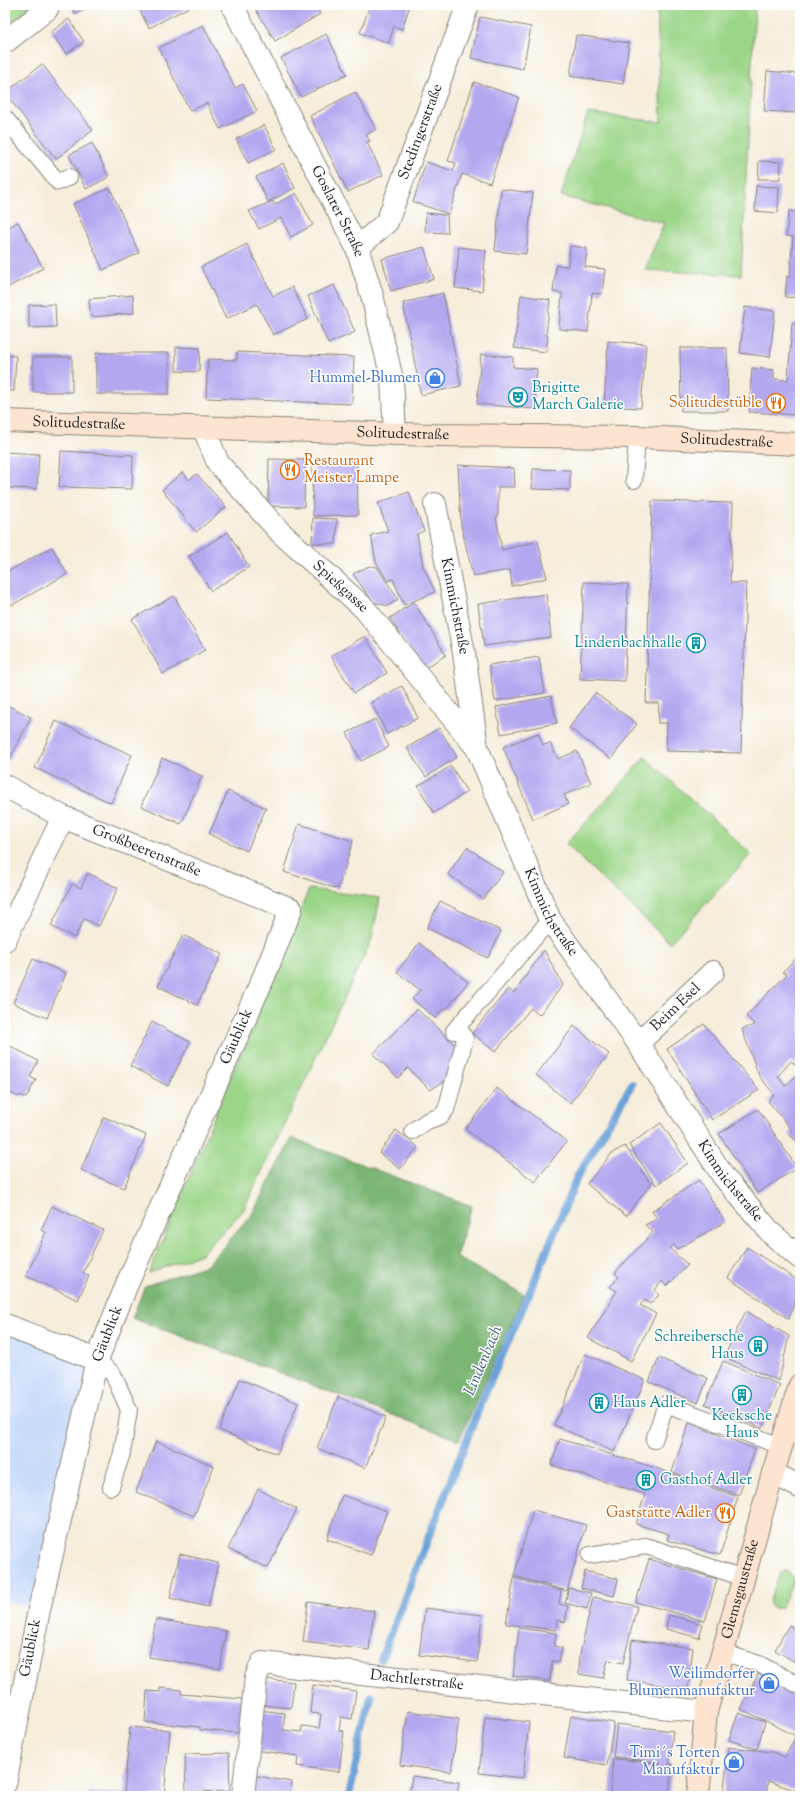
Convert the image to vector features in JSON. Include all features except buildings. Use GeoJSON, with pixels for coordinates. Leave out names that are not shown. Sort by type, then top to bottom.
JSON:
{"type":"FeatureCollection","features":[{"type":"Feature","properties":{"kind":"main road","name":"Solitudestraße"},"geometry":{"type":"LineString","coordinates":[[5,421],[204,429],[395,434],[637,437],[800,444]]}},
{"type":"Feature","properties":{"kind":"main road","name":"Glemsgaustraße"},"geometry":{"type":"LineString","coordinates":[[698,1796],[706,1712],[781,1446],[800,1385]]}},
{"type":"Feature","properties":{"kind":"street","name":"Goslarer Straße"},"geometry":{"type":"LineString","coordinates":[[232,5],[357,248],[372,295],[392,379],[395,434]]}},
{"type":"Feature","properties":{"kind":"street","name":"Stedingerstraße"},"geometry":{"type":"LineString","coordinates":[[357,248],[387,222],[468,5]]}},
{"type":"Feature","properties":{"kind":"street"},"geometry":{"type":"LineString","coordinates":[[5,42],[47,8]]}},
{"type":"Feature","properties":{"kind":"street","name":"Spießgasse"},"geometry":{"type":"LineString","coordinates":[[204,429],[218,463],[280,532],[364,608],[477,748]]}},
{"type":"Feature","properties":{"kind":"street","name":"Kimmichstraße"},"geometry":{"type":"LineString","coordinates":[[435,504],[464,653],[477,748],[550,920],[638,1043],[723,1176],[772,1234],[800,1258]]}},
{"type":"Feature","properties":{"kind":"street","name":"Großbeerenstraße"},"geometry":{"type":"LineString","coordinates":[[5,786],[62,816],[291,909]]}},
{"type":"Feature","properties":{"kind":"street"},"geometry":{"type":"LineString","coordinates":[[5,940],[62,816]]}},
{"type":"Feature","properties":{"kind":"street","name":"Gäublick"},"geometry":{"type":"LineString","coordinates":[[5,1784],[39,1610],[97,1360],[127,1284],[265,974],[291,909]]}},
{"type":"Feature","properties":{"kind":"street","name":"Beim Esel"},"geometry":{"type":"LineString","coordinates":[[638,1043],[713,972]]}},
{"type":"Feature","properties":{"kind":"street"},"geometry":{"type":"LineString","coordinates":[[5,1325],[97,1360]]}},
{"type":"Feature","properties":{"kind":"street"},"geometry":{"type":"LineString","coordinates":[[773,1474],[800,1487]]}},
{"type":"Feature","properties":{"kind":"street","name":"Dachtlerstraße"},"geometry":{"type":"LineString","coordinates":[[243,1796],[256,1677],[262,1663],[706,1712]]}},
{"type":"Feature","properties":{"kind":"lane"},"geometry":{"type":"LineString","coordinates":[[5,118],[58,182],[69,177]]}},
{"type":"Feature","properties":{"kind":"lane"},"geometry":{"type":"LineString","coordinates":[[634,480],[637,437]]}},
{"type":"Feature","properties":{"kind":"lane"},"geometry":{"type":"LineString","coordinates":[[413,1131],[427,1121],[440,1116],[446,1110],[464,1039],[456,1028],[550,920]]}},
{"type":"Feature","properties":{"kind":"lane"},"geometry":{"type":"LineString","coordinates":[[97,1360],[114,1374],[129,1410],[122,1453],[111,1488]]}},
{"type":"Feature","properties":{"kind":"lane"},"geometry":{"type":"LineString","coordinates":[[654,1440],[666,1404],[781,1446]]}},
{"type":"Feature","properties":{"kind":"lane"},"geometry":{"type":"LineString","coordinates":[[590,1555],[646,1546],[744,1578]]}},
{"type":"Feature","properties":{"kind":"lane"},"geometry":{"type":"LineString","coordinates":[[722,1652],[759,1664],[800,1686]]}},
{"type":"Feature","properties":{"kind":"shaded area"},"geometry":{"type":"Polygon","coordinates":[[[5,1325],[97,1360],[39,1610],[5,1601],[5,1325]]]}},
{"type":"Feature","properties":{"kind":"green space"},"geometry":{"type":"Polygon","coordinates":[[[5,5],[34,5],[5,27],[5,5]]]}},
{"type":"Feature","properties":{"kind":"green space"},"geometry":{"type":"Polygon","coordinates":[[[657,5],[755,5],[741,275],[645,270],[664,223],[561,196],[588,113],[661,122],[657,5]]]}},
{"type":"Feature","properties":{"kind":"green space"},"geometry":{"type":"Polygon","coordinates":[[[645,757],[751,854],[670,943],[566,844],[645,757]]]}},
{"type":"Feature","properties":{"kind":"green space"},"geometry":{"type":"Polygon","coordinates":[[[309,889],[380,898],[372,939],[243,1211],[201,1254],[149,1273],[309,889]]]}},
{"type":"Feature","properties":{"kind":"green space"},"geometry":{"type":"Polygon","coordinates":[[[292,1138],[472,1206],[456,1257],[524,1294],[459,1440],[132,1318],[145,1286],[207,1265],[251,1216],[292,1138]]]}},
{"type":"Feature","properties":{"kind":"green space"},"geometry":{"type":"Polygon","coordinates":[[[784,1571],[790,1573],[794,1580],[781,1608],[773,1608],[769,1602],[780,1573],[784,1571]]]}},
{"type":"Feature","properties":{"kind":"waterway","name":"Lindenbach"},"geometry":{"type":"LineString","coordinates":[[381,1659],[481,1403],[534,1282],[577,1177],[632,1084]]}},
{"type":"Feature","properties":{"kind":"waterway","name":"Lindenbach"},"geometry":{"type":"LineString","coordinates":[[349,1796],[371,1696]]}},
{"type":"Feature","properties":{"kind":"place","name":"Hummel-Blumen"},"geometry":{"type":"Point","coordinates":[435,378]}},
{"type":"Feature","properties":{"kind":"place","name":"Brigitte March Galerie"},"geometry":{"type":"Point","coordinates":[518,397]}},
{"type":"Feature","properties":{"kind":"place","name":"Solitudestüble"},"geometry":{"type":"Point","coordinates":[776,403]}},
{"type":"Feature","properties":{"kind":"place","name":"Restaurant Meister Lampe"},"geometry":{"type":"Point","coordinates":[290,470]}},
{"type":"Feature","properties":{"kind":"place","name":"Lindenbachhalle"},"geometry":{"type":"Point","coordinates":[696,643]}},
{"type":"Feature","properties":{"kind":"place","name":"Schreibersche Haus"},"geometry":{"type":"Point","coordinates":[758,1346]}},
{"type":"Feature","properties":{"kind":"place","name":"Kecksche Haus"},"geometry":{"type":"Point","coordinates":[742,1395]}},
{"type":"Feature","properties":{"kind":"place","name":"Haus Adler"},"geometry":{"type":"Point","coordinates":[599,1403]}},
{"type":"Feature","properties":{"kind":"place","name":"Gasthof Adler"},"geometry":{"type":"Point","coordinates":[646,1480]}},
{"type":"Feature","properties":{"kind":"place","name":"Gaststätte Adler"},"geometry":{"type":"Point","coordinates":[725,1513]}},
{"type":"Feature","properties":{"kind":"place","name":"Weilimdorfer Blumenmanufaktur"},"geometry":{"type":"Point","coordinates":[769,1683]}},
{"type":"Feature","properties":{"kind":"place","name":"Timi´s Torten Manufaktur"},"geometry":{"type":"Point","coordinates":[734,1762]}}]}
